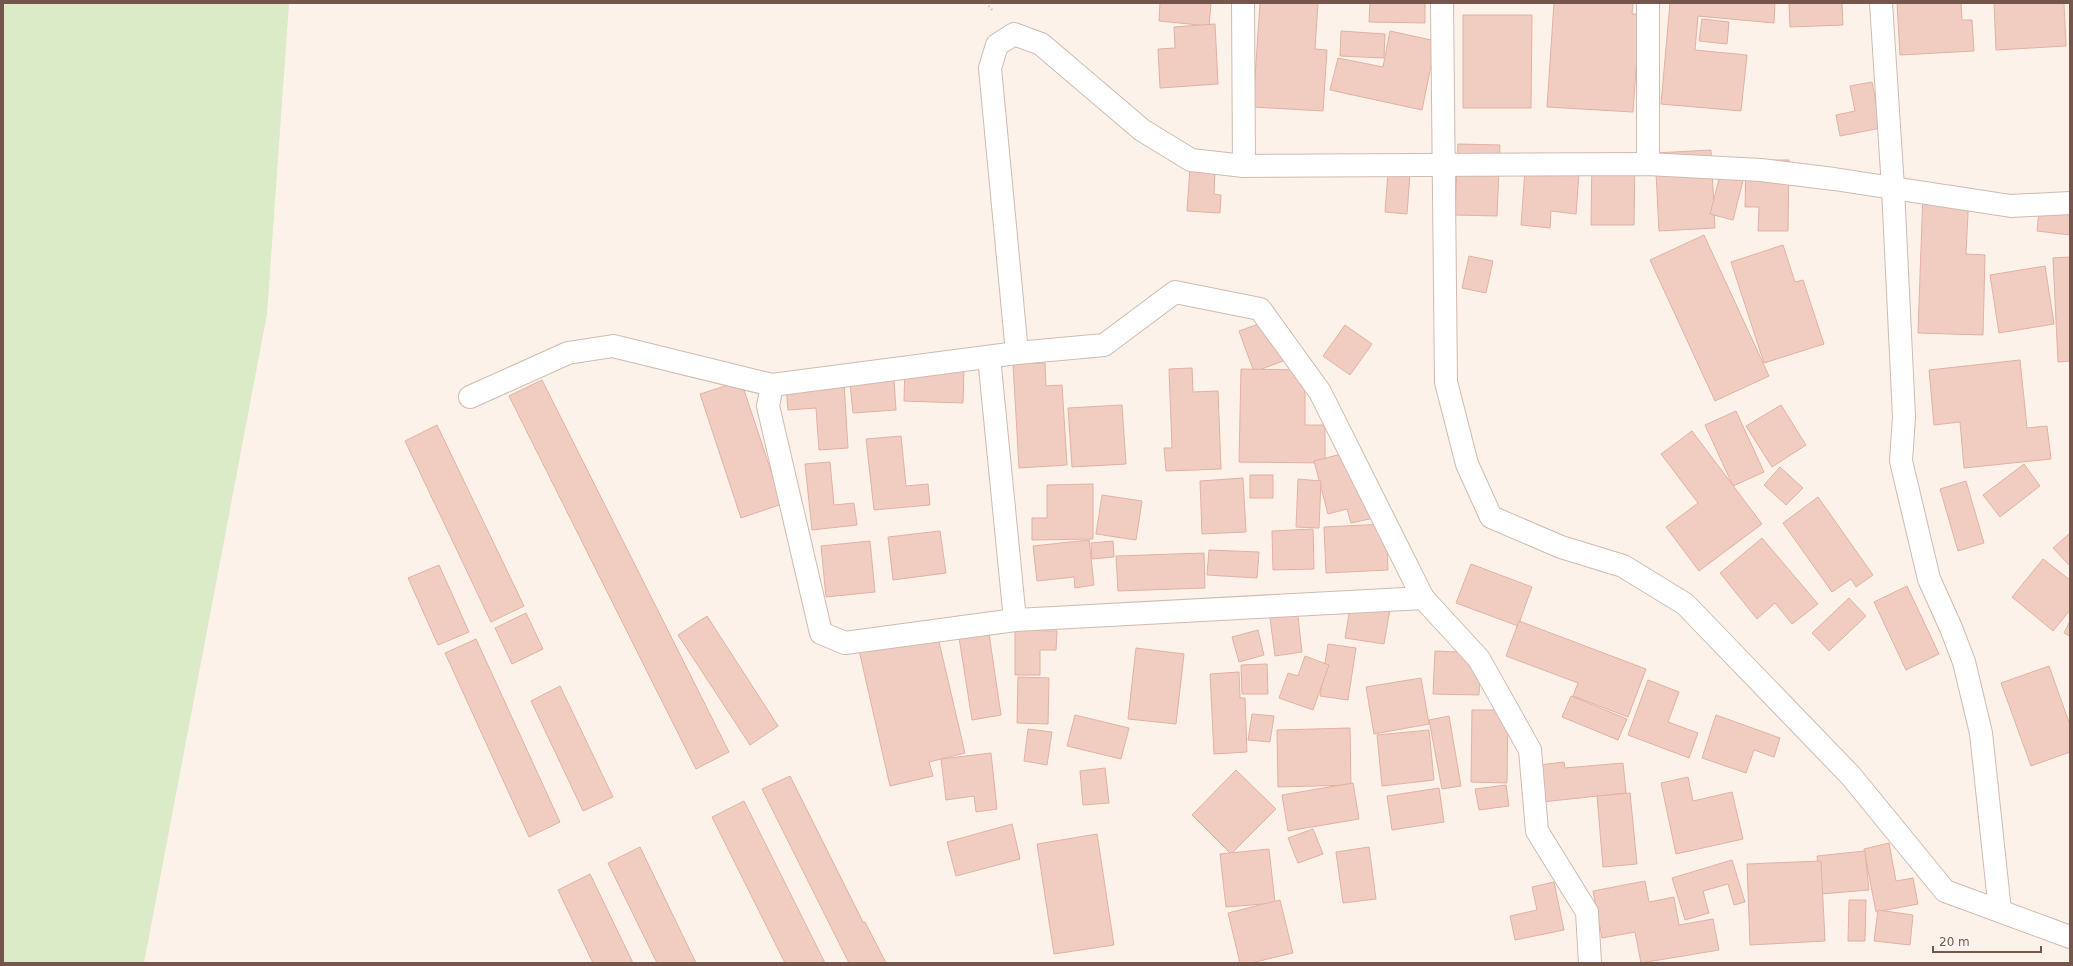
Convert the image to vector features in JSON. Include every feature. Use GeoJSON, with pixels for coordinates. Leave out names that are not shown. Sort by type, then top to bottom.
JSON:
{"type":"FeatureCollection","features":[{"type":"Feature","properties":{"kind":"street"},"geometry":{"type":"LineString","coordinates":[[1243,3],[1244,166]]}},
{"type":"Feature","properties":{"kind":"street"},"geometry":{"type":"LineString","coordinates":[[1442,3],[1446,382],[1467,464],[1491,517],[1561,547],[1623,566],[1685,604],[1851,776],[1945,891],[2070,937]]}},
{"type":"Feature","properties":{"kind":"street"},"geometry":{"type":"LineString","coordinates":[[1648,3],[1648,164]]}},
{"type":"Feature","properties":{"kind":"street"},"geometry":{"type":"LineString","coordinates":[[1881,3],[1893,188],[1904,416],[1901,461],[1929,579],[1952,628],[1964,662],[1981,733],[2000,911]]}},
{"type":"Feature","properties":{"kind":"street"},"geometry":{"type":"LineString","coordinates":[[1017,353],[990,68],[997,45],[1014,34],[1041,44],[1142,130],[1191,160],[1244,166],[1648,164],[1761,170],[2011,206],[2070,203]]}},
{"type":"Feature","properties":{"kind":"street"},"geometry":{"type":"LineString","coordinates":[[470,397],[568,353],[613,346],[772,385],[1017,353],[1104,345],[1175,292],[1260,309],[1320,392],[1423,598],[1479,659],[1530,750],[1537,831],[1587,912],[1590,963]]}},
{"type":"Feature","properties":{"kind":"street"},"geometry":{"type":"LineString","coordinates":[[989,357],[1015,620]]}},
{"type":"Feature","properties":{"kind":"street"},"geometry":{"type":"LineString","coordinates":[[772,385],[768,406],[821,633],[845,643],[1015,620],[1423,598]]}},
{"type":"Feature","properties":{"kind":"green space"},"geometry":{"type":"Polygon","coordinates":[[[3,3],[289,3],[267,314],[144,963],[3,963],[3,3]]]}},
{"type":"Feature","properties":{"kind":"building"},"geometry":{"type":"Polygon","coordinates":[[[1160,3],[1211,3],[1209,26],[1159,21],[1160,3]]]}},
{"type":"Feature","properties":{"kind":"building"},"geometry":{"type":"Polygon","coordinates":[[[1260,3],[1318,3],[1315,49],[1327,50],[1323,111],[1253,107],[1260,3]]]}},
{"type":"Feature","properties":{"kind":"building"},"geometry":{"type":"Polygon","coordinates":[[[1370,3],[1425,3],[1425,23],[1369,22],[1370,3]]]}},
{"type":"Feature","properties":{"kind":"building"},"geometry":{"type":"Polygon","coordinates":[[[1554,3],[1633,3],[1632,14],[1640,14],[1633,112],[1547,107],[1554,3]]]}},
{"type":"Feature","properties":{"kind":"building"},"geometry":{"type":"Polygon","coordinates":[[[1670,3],[1775,3],[1774,23],[1698,16],[1695,50],[1747,55],[1741,111],[1661,104],[1670,3]]]}},
{"type":"Feature","properties":{"kind":"building"},"geometry":{"type":"Polygon","coordinates":[[[1789,3],[1842,3],[1843,25],[1790,27],[1789,3]]]}},
{"type":"Feature","properties":{"kind":"building"},"geometry":{"type":"Polygon","coordinates":[[[1897,3],[1961,3],[1962,20],[1972,20],[1974,51],[1900,55],[1897,3]]]}},
{"type":"Feature","properties":{"kind":"building"},"geometry":{"type":"Polygon","coordinates":[[[1994,3],[2064,3],[2066,46],[1996,50],[1994,3]]]}},
{"type":"Feature","properties":{"kind":"building"},"geometry":{"type":"Polygon","coordinates":[[[1463,15],[1532,15],[1531,108],[1463,108],[1463,15]]]}},
{"type":"Feature","properties":{"kind":"building"},"geometry":{"type":"Polygon","coordinates":[[[1702,19],[1729,22],[1727,44],[1699,41],[1702,19]]]}},
{"type":"Feature","properties":{"kind":"building"},"geometry":{"type":"Polygon","coordinates":[[[1215,24],[1218,84],[1160,88],[1158,49],[1175,48],[1174,27],[1215,24]]]}},
{"type":"Feature","properties":{"kind":"building"},"geometry":{"type":"Polygon","coordinates":[[[1341,31],[1385,34],[1384,58],[1340,56],[1341,31]]]}},
{"type":"Feature","properties":{"kind":"building"},"geometry":{"type":"Polygon","coordinates":[[[1390,31],[1436,41],[1422,110],[1330,90],[1338,58],[1383,67],[1390,31]]]}},
{"type":"Feature","properties":{"kind":"building"},"geometry":{"type":"Polygon","coordinates":[[[1872,82],[1881,128],[1840,136],[1836,115],[1855,111],[1850,86],[1872,82]]]}},
{"type":"Feature","properties":{"kind":"building"},"geometry":{"type":"Polygon","coordinates":[[[1458,144],[1500,145],[1497,216],[1455,215],[1458,144]]]}},
{"type":"Feature","properties":{"kind":"building"},"geometry":{"type":"Polygon","coordinates":[[[1711,150],[1715,228],[1659,231],[1655,153],[1711,150]]]}},
{"type":"Feature","properties":{"kind":"building"},"geometry":{"type":"Polygon","coordinates":[[[1592,155],[1635,156],[1634,225],[1591,225],[1592,155]]]}},
{"type":"Feature","properties":{"kind":"building"},"geometry":{"type":"Polygon","coordinates":[[[1526,156],[1580,159],[1576,214],[1551,211],[1550,228],[1521,225],[1526,156]]]}},
{"type":"Feature","properties":{"kind":"building"},"geometry":{"type":"Polygon","coordinates":[[[1389,158],[1411,160],[1407,214],[1385,212],[1389,158]]]}},
{"type":"Feature","properties":{"kind":"building"},"geometry":{"type":"Polygon","coordinates":[[[1724,160],[1747,165],[1733,220],[1710,214],[1724,160]]]}},
{"type":"Feature","properties":{"kind":"building"},"geometry":{"type":"Polygon","coordinates":[[[1746,160],[1789,160],[1788,231],[1758,231],[1759,207],[1745,207],[1746,160]]]}},
{"type":"Feature","properties":{"kind":"building"},"geometry":{"type":"Polygon","coordinates":[[[1190,167],[1215,169],[1214,194],[1221,195],[1220,213],[1187,211],[1190,167]]]}},
{"type":"Feature","properties":{"kind":"building"},"geometry":{"type":"Polygon","coordinates":[[[1923,192],[1969,193],[1966,254],[1985,255],[1983,335],[1918,333],[1923,192]]]}},
{"type":"Feature","properties":{"kind":"building"},"geometry":{"type":"Polygon","coordinates":[[[2040,202],[2070,205],[2070,235],[2037,231],[2040,202]]]}},
{"type":"Feature","properties":{"kind":"building"},"geometry":{"type":"Polygon","coordinates":[[[1704,235],[1769,376],[1715,401],[1650,260],[1704,235]]]}},
{"type":"Feature","properties":{"kind":"building"},"geometry":{"type":"Polygon","coordinates":[[[1783,245],[1795,282],[1803,280],[1824,344],[1764,363],[1731,262],[1783,245]]]}},
{"type":"Feature","properties":{"kind":"building"},"geometry":{"type":"Polygon","coordinates":[[[1469,256],[1493,261],[1486,293],[1462,288],[1469,256]]]}},
{"type":"Feature","properties":{"kind":"building"},"geometry":{"type":"Polygon","coordinates":[[[2070,257],[2070,361],[2058,362],[2053,258],[2070,257]]]}},
{"type":"Feature","properties":{"kind":"building"},"geometry":{"type":"Polygon","coordinates":[[[2045,266],[2054,324],[1999,333],[1990,275],[2045,266]]]}},
{"type":"Feature","properties":{"kind":"building"},"geometry":{"type":"Polygon","coordinates":[[[1275,318],[1277,344],[1283,361],[1254,372],[1239,331],[1275,318]]]}},
{"type":"Feature","properties":{"kind":"building"},"geometry":{"type":"Polygon","coordinates":[[[1345,325],[1372,344],[1350,375],[1323,356],[1345,325]]]}},
{"type":"Feature","properties":{"kind":"building"},"geometry":{"type":"Polygon","coordinates":[[[2020,360],[2027,428],[2047,426],[2051,459],[1964,468],[1960,422],[1934,425],[1929,370],[2020,360]]]}},
{"type":"Feature","properties":{"kind":"building"},"geometry":{"type":"Polygon","coordinates":[[[1045,363],[1046,386],[1062,385],[1067,465],[1019,468],[1013,364],[1045,363]]]}},
{"type":"Feature","properties":{"kind":"building"},"geometry":{"type":"Polygon","coordinates":[[[905,366],[964,368],[963,403],[904,401],[905,366]]]}},
{"type":"Feature","properties":{"kind":"building"},"geometry":{"type":"Polygon","coordinates":[[[1192,368],[1193,392],[1218,391],[1221,469],[1166,471],[1164,448],[1172,448],[1169,369],[1192,368]]]}},
{"type":"Feature","properties":{"kind":"building"},"geometry":{"type":"Polygon","coordinates":[[[1241,369],[1305,370],[1305,425],[1325,425],[1325,463],[1239,462],[1241,369]]]}},
{"type":"Feature","properties":{"kind":"building"},"geometry":{"type":"Polygon","coordinates":[[[542,380],[729,752],[696,769],[509,396],[542,380]]]}},
{"type":"Feature","properties":{"kind":"building"},"geometry":{"type":"Polygon","coordinates":[[[894,380],[896,410],[853,413],[850,383],[894,380]]]}},
{"type":"Feature","properties":{"kind":"building"},"geometry":{"type":"Polygon","coordinates":[[[741,381],[782,504],[741,518],[700,394],[741,381]]]}},
{"type":"Feature","properties":{"kind":"building"},"geometry":{"type":"Polygon","coordinates":[[[844,383],[848,448],[819,450],[816,408],[788,410],[786,386],[844,383]]]}},
{"type":"Feature","properties":{"kind":"building"},"geometry":{"type":"Polygon","coordinates":[[[1122,405],[1126,464],[1072,467],[1068,408],[1122,405]]]}},
{"type":"Feature","properties":{"kind":"building"},"geometry":{"type":"Polygon","coordinates":[[[1781,405],[1806,445],[1772,467],[1746,426],[1781,405]]]}},
{"type":"Feature","properties":{"kind":"building"},"geometry":{"type":"Polygon","coordinates":[[[1736,411],[1764,472],[1733,486],[1705,425],[1736,411]]]}},
{"type":"Feature","properties":{"kind":"building"},"geometry":{"type":"Polygon","coordinates":[[[437,425],[524,606],[491,622],[405,441],[437,425]]]}},
{"type":"Feature","properties":{"kind":"building"},"geometry":{"type":"Polygon","coordinates":[[[1692,431],[1762,524],[1699,571],[1666,527],[1698,503],[1661,454],[1692,431]]]}},
{"type":"Feature","properties":{"kind":"building"},"geometry":{"type":"Polygon","coordinates":[[[901,436],[906,486],[928,484],[930,505],[874,510],[866,439],[901,436]]]}},
{"type":"Feature","properties":{"kind":"building"},"geometry":{"type":"Polygon","coordinates":[[[1357,450],[1374,518],[1351,523],[1347,509],[1328,514],[1314,461],[1357,450]]]}},
{"type":"Feature","properties":{"kind":"building"},"geometry":{"type":"Polygon","coordinates":[[[830,462],[834,505],[854,503],[857,525],[812,530],[805,464],[830,462]]]}},
{"type":"Feature","properties":{"kind":"building"},"geometry":{"type":"Polygon","coordinates":[[[2024,464],[2040,486],[2000,517],[1983,495],[2024,464]]]}},
{"type":"Feature","properties":{"kind":"building"},"geometry":{"type":"Polygon","coordinates":[[[1780,467],[1803,488],[1786,505],[1764,485],[1780,467]]]}},
{"type":"Feature","properties":{"kind":"building"},"geometry":{"type":"Polygon","coordinates":[[[1250,475],[1273,475],[1273,498],[1250,498],[1250,475]]]}},
{"type":"Feature","properties":{"kind":"building"},"geometry":{"type":"Polygon","coordinates":[[[1243,478],[1246,532],[1202,534],[1200,481],[1243,478]]]}},
{"type":"Feature","properties":{"kind":"building"},"geometry":{"type":"Polygon","coordinates":[[[1298,479],[1321,481],[1319,528],[1296,527],[1298,479]]]}},
{"type":"Feature","properties":{"kind":"building"},"geometry":{"type":"Polygon","coordinates":[[[1966,481],[1984,543],[1958,551],[1940,489],[1966,481]]]}},
{"type":"Feature","properties":{"kind":"building"},"geometry":{"type":"Polygon","coordinates":[[[1093,484],[1093,539],[1032,540],[1032,518],[1047,518],[1047,485],[1093,484]]]}},
{"type":"Feature","properties":{"kind":"building"},"geometry":{"type":"Polygon","coordinates":[[[1102,495],[1142,501],[1136,540],[1096,534],[1102,495]]]}},
{"type":"Feature","properties":{"kind":"building"},"geometry":{"type":"Polygon","coordinates":[[[1818,497],[1873,575],[1856,587],[1851,579],[1832,592],[1783,523],[1818,497]]]}},
{"type":"Feature","properties":{"kind":"building"},"geometry":{"type":"Polygon","coordinates":[[[1386,524],[1388,570],[1326,573],[1324,527],[1386,524]]]}},
{"type":"Feature","properties":{"kind":"building"},"geometry":{"type":"Polygon","coordinates":[[[1313,529],[1314,569],[1273,570],[1272,531],[1313,529]]]}},
{"type":"Feature","properties":{"kind":"building"},"geometry":{"type":"Polygon","coordinates":[[[940,531],[946,573],[893,580],[888,537],[940,531]]]}},
{"type":"Feature","properties":{"kind":"building"},"geometry":{"type":"Polygon","coordinates":[[[2070,533],[2070,566],[2053,548],[2070,533]]]}},
{"type":"Feature","properties":{"kind":"building"},"geometry":{"type":"Polygon","coordinates":[[[1762,538],[1818,604],[1792,624],[1775,603],[1757,619],[1720,573],[1762,538]]]}},
{"type":"Feature","properties":{"kind":"building"},"geometry":{"type":"Polygon","coordinates":[[[1089,540],[1094,585],[1075,588],[1074,577],[1037,581],[1033,546],[1089,540]]]}},
{"type":"Feature","properties":{"kind":"building"},"geometry":{"type":"Polygon","coordinates":[[[870,541],[875,592],[826,597],[821,546],[870,541]]]}},
{"type":"Feature","properties":{"kind":"building"},"geometry":{"type":"Polygon","coordinates":[[[1113,541],[1114,557],[1092,559],[1091,543],[1113,541]]]}},
{"type":"Feature","properties":{"kind":"building"},"geometry":{"type":"Polygon","coordinates":[[[1209,550],[1259,552],[1257,578],[1207,575],[1209,550]]]}},
{"type":"Feature","properties":{"kind":"building"},"geometry":{"type":"Polygon","coordinates":[[[1204,553],[1205,588],[1118,591],[1116,556],[1204,553]]]}},
{"type":"Feature","properties":{"kind":"building"},"geometry":{"type":"Polygon","coordinates":[[[2043,559],[2070,580],[2070,610],[2053,631],[2012,597],[2043,559]]]}},
{"type":"Feature","properties":{"kind":"building"},"geometry":{"type":"Polygon","coordinates":[[[1471,564],[1532,587],[1518,626],[1456,603],[1471,564]]]}},
{"type":"Feature","properties":{"kind":"building"},"geometry":{"type":"Polygon","coordinates":[[[439,565],[469,632],[438,645],[408,578],[439,565]]]}},
{"type":"Feature","properties":{"kind":"building"},"geometry":{"type":"Polygon","coordinates":[[[1907,586],[1939,654],[1906,670],[1874,602],[1907,586]]]}},
{"type":"Feature","properties":{"kind":"building"},"geometry":{"type":"Polygon","coordinates":[[[1352,596],[1391,603],[1384,644],[1345,638],[1352,596]]]}},
{"type":"Feature","properties":{"kind":"building"},"geometry":{"type":"Polygon","coordinates":[[[1849,598],[1866,616],[1829,651],[1812,633],[1849,598]]]}},
{"type":"Feature","properties":{"kind":"building"},"geometry":{"type":"Polygon","coordinates":[[[1296,599],[1302,652],[1275,656],[1268,603],[1296,599]]]}},
{"type":"Feature","properties":{"kind":"building"},"geometry":{"type":"Polygon","coordinates":[[[526,613],[543,649],[512,664],[495,628],[526,613]]]}},
{"type":"Feature","properties":{"kind":"building"},"geometry":{"type":"Polygon","coordinates":[[[707,616],[778,726],[750,745],[678,635],[707,616]]]}},
{"type":"Feature","properties":{"kind":"building"},"geometry":{"type":"Polygon","coordinates":[[[987,620],[1001,715],[972,720],[957,625],[987,620]]]}},
{"type":"Feature","properties":{"kind":"building"},"geometry":{"type":"Polygon","coordinates":[[[1519,621],[1646,669],[1628,717],[1573,696],[1578,683],[1506,656],[1519,621]]]}},
{"type":"Feature","properties":{"kind":"building"},"geometry":{"type":"Polygon","coordinates":[[[2070,621],[2070,636],[2064,633],[2070,621]]]}},
{"type":"Feature","properties":{"kind":"building"},"geometry":{"type":"Polygon","coordinates":[[[936,629],[965,753],[929,762],[933,776],[890,786],[859,650],[936,629]]]}},
{"type":"Feature","properties":{"kind":"building"},"geometry":{"type":"Polygon","coordinates":[[[1015,630],[1057,631],[1056,650],[1040,650],[1040,675],[1015,675],[1015,630]]]}},
{"type":"Feature","properties":{"kind":"building"},"geometry":{"type":"Polygon","coordinates":[[[1258,630],[1264,655],[1239,662],[1232,637],[1258,630]]]}},
{"type":"Feature","properties":{"kind":"building"},"geometry":{"type":"Polygon","coordinates":[[[476,639],[560,822],[529,837],[445,653],[476,639]]]}},
{"type":"Feature","properties":{"kind":"building"},"geometry":{"type":"Polygon","coordinates":[[[1328,644],[1356,648],[1348,700],[1320,696],[1328,644]]]}},
{"type":"Feature","properties":{"kind":"building"},"geometry":{"type":"Polygon","coordinates":[[[1136,648],[1184,654],[1176,724],[1128,719],[1136,648]]]}},
{"type":"Feature","properties":{"kind":"building"},"geometry":{"type":"Polygon","coordinates":[[[1435,651],[1481,653],[1479,695],[1433,694],[1435,651]]]}},
{"type":"Feature","properties":{"kind":"building"},"geometry":{"type":"Polygon","coordinates":[[[1305,656],[1329,665],[1313,710],[1279,698],[1288,673],[1298,676],[1305,656]]]}},
{"type":"Feature","properties":{"kind":"building"},"geometry":{"type":"Polygon","coordinates":[[[1267,664],[1268,694],[1242,694],[1241,665],[1267,664]]]}},
{"type":"Feature","properties":{"kind":"building"},"geometry":{"type":"Polygon","coordinates":[[[2049,666],[2070,725],[2070,752],[2031,766],[2001,683],[2049,666]]]}},
{"type":"Feature","properties":{"kind":"building"},"geometry":{"type":"Polygon","coordinates":[[[1239,672],[1240,698],[1245,698],[1247,752],[1214,754],[1210,674],[1239,672]]]}},
{"type":"Feature","properties":{"kind":"building"},"geometry":{"type":"Polygon","coordinates":[[[1018,677],[1049,678],[1048,724],[1017,723],[1018,677]]]}},
{"type":"Feature","properties":{"kind":"building"},"geometry":{"type":"Polygon","coordinates":[[[1421,678],[1429,724],[1374,734],[1366,687],[1421,678]]]}},
{"type":"Feature","properties":{"kind":"building"},"geometry":{"type":"Polygon","coordinates":[[[1648,680],[1679,692],[1668,722],[1698,733],[1689,758],[1628,735],[1648,680]]]}},
{"type":"Feature","properties":{"kind":"building"},"geometry":{"type":"Polygon","coordinates":[[[560,686],[613,797],[583,811],[531,701],[560,686]]]}},
{"type":"Feature","properties":{"kind":"building"},"geometry":{"type":"Polygon","coordinates":[[[1571,696],[1627,719],[1618,740],[1562,717],[1571,696]]]}},
{"type":"Feature","properties":{"kind":"building"},"geometry":{"type":"Polygon","coordinates":[[[1472,710],[1508,710],[1507,783],[1471,782],[1472,710]]]}},
{"type":"Feature","properties":{"kind":"building"},"geometry":{"type":"Polygon","coordinates":[[[1252,714],[1274,716],[1270,742],[1248,740],[1252,714]]]}},
{"type":"Feature","properties":{"kind":"building"},"geometry":{"type":"Polygon","coordinates":[[[1075,715],[1129,728],[1121,759],[1067,746],[1075,715]]]}},
{"type":"Feature","properties":{"kind":"building"},"geometry":{"type":"Polygon","coordinates":[[[1716,715],[1780,738],[1774,757],[1754,750],[1746,773],[1702,758],[1716,715]]]}},
{"type":"Feature","properties":{"kind":"building"},"geometry":{"type":"Polygon","coordinates":[[[1449,716],[1461,786],[1442,789],[1429,720],[1449,716]]]}},
{"type":"Feature","properties":{"kind":"building"},"geometry":{"type":"Polygon","coordinates":[[[1350,728],[1351,785],[1278,787],[1277,730],[1350,728]]]}},
{"type":"Feature","properties":{"kind":"building"},"geometry":{"type":"Polygon","coordinates":[[[1028,729],[1052,732],[1047,765],[1024,761],[1028,729]]]}},
{"type":"Feature","properties":{"kind":"building"},"geometry":{"type":"Polygon","coordinates":[[[1429,730],[1434,780],[1382,786],[1377,735],[1429,730]]]}},
{"type":"Feature","properties":{"kind":"building"},"geometry":{"type":"Polygon","coordinates":[[[991,753],[997,809],[976,812],[974,796],[946,800],[941,759],[991,753]]]}},
{"type":"Feature","properties":{"kind":"building"},"geometry":{"type":"Polygon","coordinates":[[[1564,762],[1565,768],[1623,763],[1626,793],[1542,802],[1539,765],[1564,762]]]}},
{"type":"Feature","properties":{"kind":"building"},"geometry":{"type":"Polygon","coordinates":[[[1105,768],[1109,803],[1083,805],[1080,771],[1105,768]]]}},
{"type":"Feature","properties":{"kind":"building"},"geometry":{"type":"Polygon","coordinates":[[[1236,770],[1276,809],[1231,854],[1192,815],[1236,770]]]}},
{"type":"Feature","properties":{"kind":"building"},"geometry":{"type":"Polygon","coordinates":[[[790,776],[863,922],[865,922],[886,963],[849,963],[762,789],[790,776]]]}},
{"type":"Feature","properties":{"kind":"building"},"geometry":{"type":"Polygon","coordinates":[[[1688,777],[1693,801],[1732,792],[1743,839],[1676,854],[1661,783],[1688,777]]]}},
{"type":"Feature","properties":{"kind":"building"},"geometry":{"type":"Polygon","coordinates":[[[1353,783],[1359,819],[1288,831],[1282,795],[1353,783]]]}},
{"type":"Feature","properties":{"kind":"building"},"geometry":{"type":"Polygon","coordinates":[[[1506,785],[1509,806],[1479,810],[1475,789],[1506,785]]]}},
{"type":"Feature","properties":{"kind":"building"},"geometry":{"type":"Polygon","coordinates":[[[1439,788],[1444,822],[1392,830],[1387,796],[1439,788]]]}},
{"type":"Feature","properties":{"kind":"building"},"geometry":{"type":"Polygon","coordinates":[[[1630,793],[1637,864],[1603,867],[1597,796],[1630,793]]]}},
{"type":"Feature","properties":{"kind":"building"},"geometry":{"type":"Polygon","coordinates":[[[744,801],[825,963],[785,963],[712,817],[744,801]]]}},
{"type":"Feature","properties":{"kind":"building"},"geometry":{"type":"Polygon","coordinates":[[[1012,824],[1020,859],[956,876],[947,842],[1012,824]]]}},
{"type":"Feature","properties":{"kind":"building"},"geometry":{"type":"Polygon","coordinates":[[[1313,829],[1323,854],[1298,863],[1288,838],[1313,829]]]}},
{"type":"Feature","properties":{"kind":"building"},"geometry":{"type":"Polygon","coordinates":[[[1097,834],[1114,945],[1054,954],[1037,844],[1097,834]]]}},
{"type":"Feature","properties":{"kind":"building"},"geometry":{"type":"Polygon","coordinates":[[[1889,843],[1896,881],[1913,878],[1918,904],[1876,912],[1864,849],[1889,843]]]}},
{"type":"Feature","properties":{"kind":"building"},"geometry":{"type":"Polygon","coordinates":[[[640,847],[696,963],[657,963],[608,863],[640,847]]]}},
{"type":"Feature","properties":{"kind":"building"},"geometry":{"type":"Polygon","coordinates":[[[1369,847],[1376,899],[1343,903],[1336,852],[1369,847]]]}},
{"type":"Feature","properties":{"kind":"building"},"geometry":{"type":"Polygon","coordinates":[[[1269,849],[1275,903],[1226,907],[1220,854],[1269,849]]]}},
{"type":"Feature","properties":{"kind":"building"},"geometry":{"type":"Polygon","coordinates":[[[1865,851],[1869,890],[1821,894],[1817,856],[1865,851]]]}},
{"type":"Feature","properties":{"kind":"building"},"geometry":{"type":"Polygon","coordinates":[[[1732,860],[1745,902],[1734,905],[1728,884],[1703,891],[1709,913],[1685,920],[1672,878],[1732,860]]]}},
{"type":"Feature","properties":{"kind":"building"},"geometry":{"type":"Polygon","coordinates":[[[1821,861],[1825,941],[1750,945],[1747,864],[1821,861]]]}},
{"type":"Feature","properties":{"kind":"building"},"geometry":{"type":"Polygon","coordinates":[[[590,874],[633,963],[593,963],[558,890],[590,874]]]}},
{"type":"Feature","properties":{"kind":"building"},"geometry":{"type":"Polygon","coordinates":[[[1645,881],[1649,902],[1674,897],[1679,925],[1713,919],[1719,950],[1641,963],[1635,932],[1602,938],[1593,891],[1645,881]]]}},
{"type":"Feature","properties":{"kind":"building"},"geometry":{"type":"Polygon","coordinates":[[[1554,882],[1564,930],[1515,940],[1510,916],[1537,910],[1532,887],[1554,882]]]}},
{"type":"Feature","properties":{"kind":"building"},"geometry":{"type":"Polygon","coordinates":[[[1280,900],[1293,953],[1251,963],[1240,963],[1228,913],[1280,900]]]}},
{"type":"Feature","properties":{"kind":"building"},"geometry":{"type":"Polygon","coordinates":[[[1849,900],[1866,900],[1865,941],[1848,941],[1849,900]]]}},
{"type":"Feature","properties":{"kind":"building"},"geometry":{"type":"Polygon","coordinates":[[[1878,910],[1913,915],[1910,945],[1874,941],[1878,910]]]}}]}
